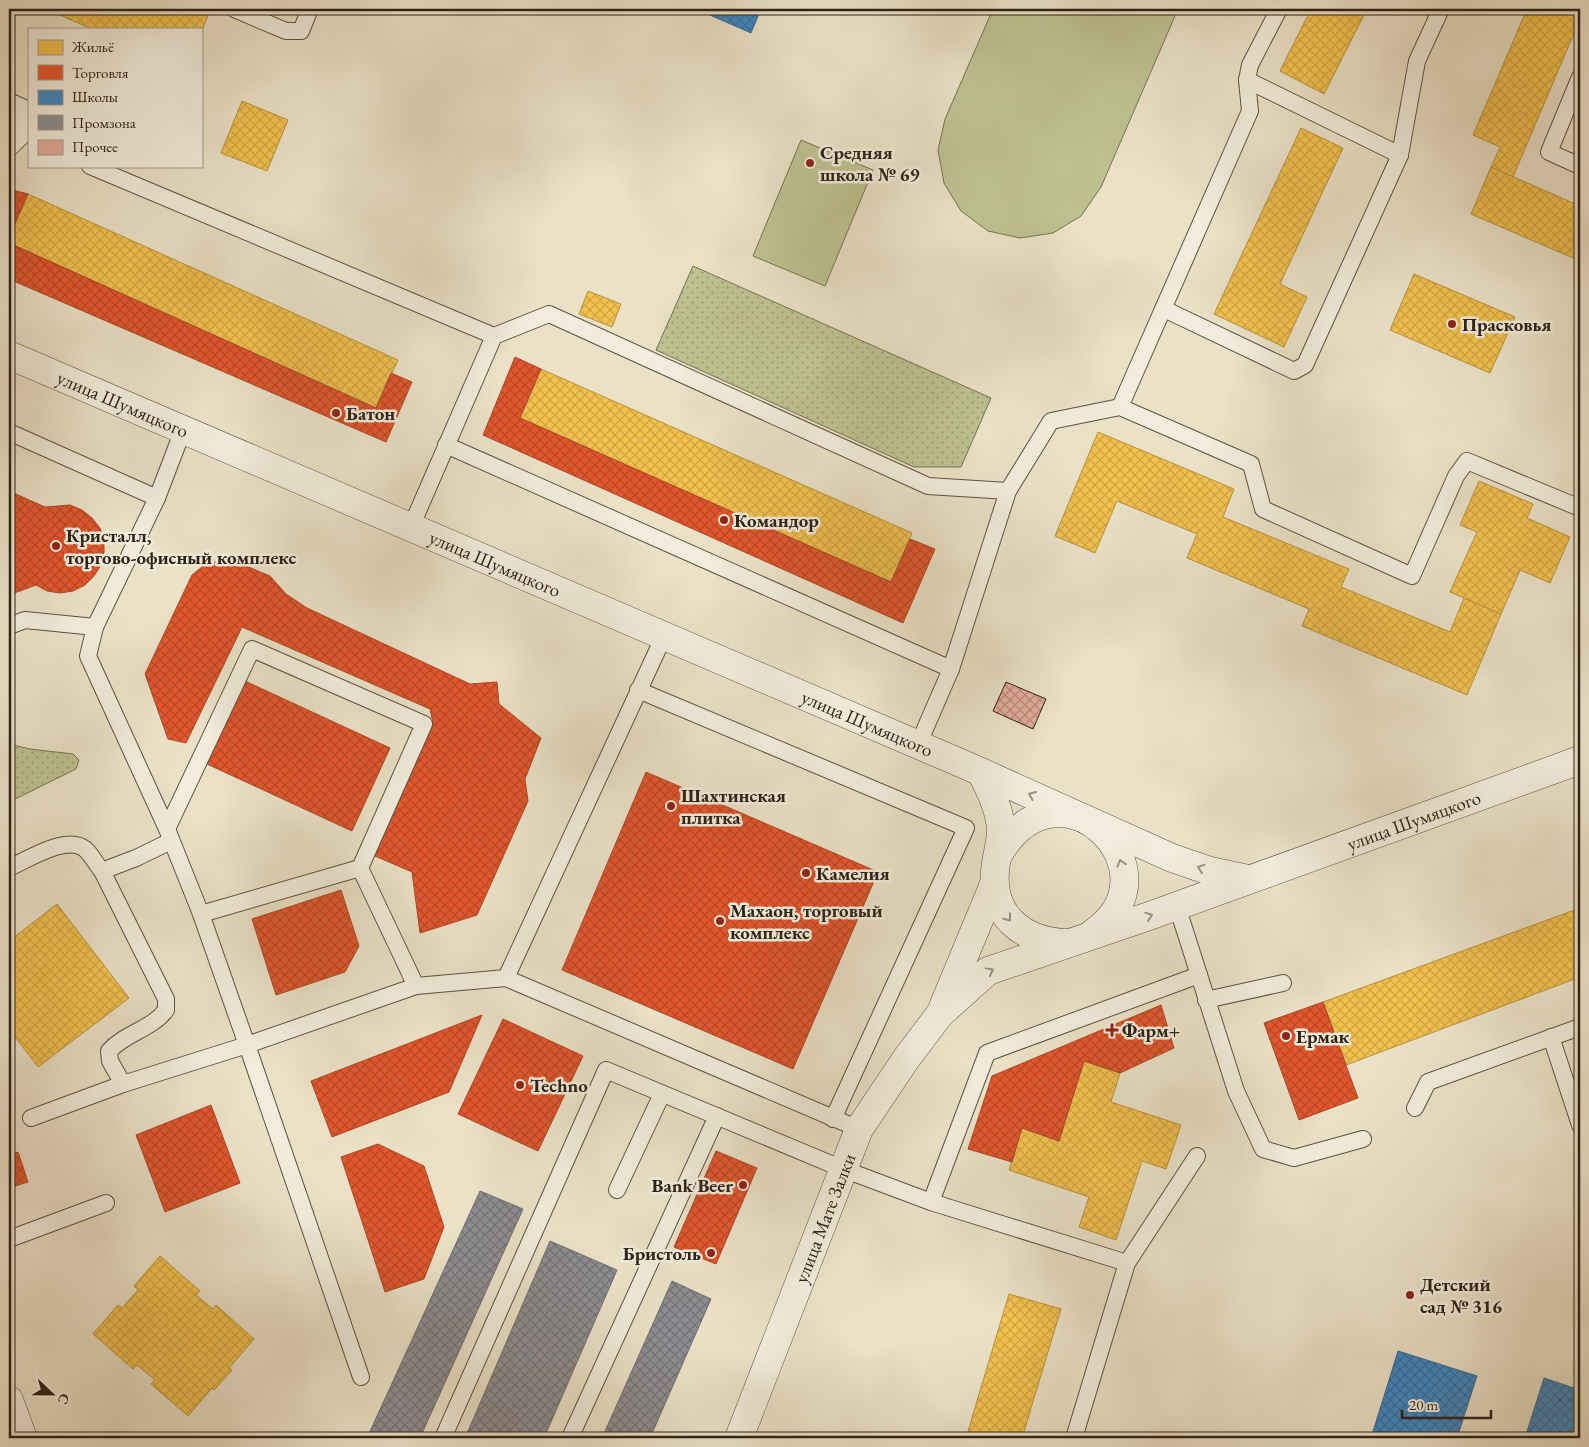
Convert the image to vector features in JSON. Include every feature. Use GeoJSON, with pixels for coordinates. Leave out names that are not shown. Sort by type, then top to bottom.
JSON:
{"type":"FeatureCollection","features":[{"type":"Feature","properties":{"kind":"street","name":"улица Шумяцкого"},"geometry":{"type":"LineString","coordinates":[[9,355],[981,772],[1092,822]]}},
{"type":"Feature","properties":{"kind":"street","name":"улица Шумяцкого"},"geometry":{"type":"LineString","coordinates":[[940,1014],[988,971],[1177,906],[1580,760]]}},
{"type":"Feature","properties":{"kind":"street"},"geometry":{"type":"LineString","coordinates":[[940,1014],[994,884],[1001,827],[996,801],[981,772]]}},
{"type":"Feature","properties":{"kind":"street"},"geometry":{"type":"LineString","coordinates":[[998,855],[1007,840],[1020,827],[1036,818],[1054,814],[1071,815],[1092,822],[1172,858],[1210,871],[1248,879]]}},
{"type":"Feature","properties":{"kind":"street"},"geometry":{"type":"LineString","coordinates":[[994,884],[999,904],[1010,922],[1026,935],[1046,942],[1076,941],[1103,926],[1116,910],[1123,890],[1123,870],[1117,850],[1105,833],[1092,822]]}},
{"type":"Feature","properties":{"kind":"street","name":"улица Мате Залки"},"geometry":{"type":"LineString","coordinates":[[739,1438],[859,1129],[906,1059],[940,1014]]}},
{"type":"Feature","properties":{"kind":"street"},"geometry":{"type":"LineString","coordinates":[[9,1400],[23,1438]]}},
{"type":"Feature","properties":{"kind":"lane"},"geometry":{"type":"LineString","coordinates":[[234,9],[286,31],[301,30],[310,9]]}},
{"type":"Feature","properties":{"kind":"lane"},"geometry":{"type":"LineString","coordinates":[[1120,407],[1250,111],[1247,80],[1250,65],[1279,9]]}},
{"type":"Feature","properties":{"kind":"lane"},"geometry":{"type":"LineString","coordinates":[[1164,309],[1294,371],[1305,364],[1400,155],[1416,62],[1441,9]]}},
{"type":"Feature","properties":{"kind":"lane"},"geometry":{"type":"LineString","coordinates":[[1580,77],[1549,152],[1580,166]]}},
{"type":"Feature","properties":{"kind":"lane"},"geometry":{"type":"LineString","coordinates":[[1247,80],[1400,155]]}},
{"type":"Feature","properties":{"kind":"lane"},"geometry":{"type":"LineString","coordinates":[[9,101],[22,107],[19,142]]}},
{"type":"Feature","properties":{"kind":"lane"},"geometry":{"type":"LineString","coordinates":[[95,168],[494,336],[550,314],[928,486],[1008,491]]}},
{"type":"Feature","properties":{"kind":"lane"},"geometry":{"type":"LineString","coordinates":[[411,527],[494,336]]}},
{"type":"Feature","properties":{"kind":"lane"},"geometry":{"type":"LineString","coordinates":[[918,745],[951,669],[1008,491],[1051,421],[1120,407],[1250,464],[1264,509],[1412,576],[1456,476],[1467,461],[1580,508]]}},
{"type":"Feature","properties":{"kind":"lane"},"geometry":{"type":"LineString","coordinates":[[183,430],[157,498],[95,627],[88,656],[169,835],[201,914],[361,1377]]}},
{"type":"Feature","properties":{"kind":"lane"},"geometry":{"type":"LineString","coordinates":[[9,432],[157,498]]}},
{"type":"Feature","properties":{"kind":"lane"},"geometry":{"type":"LineString","coordinates":[[446,445],[951,669]]}},
{"type":"Feature","properties":{"kind":"lane"},"geometry":{"type":"LineString","coordinates":[[9,626],[25,620],[95,627]]}},
{"type":"Feature","properties":{"kind":"lane"},"geometry":{"type":"LineString","coordinates":[[506,978],[664,636]]}},
{"type":"Feature","properties":{"kind":"lane"},"geometry":{"type":"LineString","coordinates":[[102,870],[136,858],[169,835],[252,648],[424,724],[360,868],[416,986]]}},
{"type":"Feature","properties":{"kind":"lane"},"geometry":{"type":"LineString","coordinates":[[638,690],[966,828],[833,1119]]}},
{"type":"Feature","properties":{"kind":"lane"},"geometry":{"type":"LineString","coordinates":[[9,868],[61,844],[73,842],[85,849],[102,870],[166,999],[166,1010],[159,1019],[117,1042],[109,1051],[110,1061],[123,1084]]}},
{"type":"Feature","properties":{"kind":"lane"},"geometry":{"type":"LineString","coordinates":[[201,914],[360,868]]}},
{"type":"Feature","properties":{"kind":"lane"},"geometry":{"type":"LineString","coordinates":[[1177,906],[1236,1091],[1263,1149],[1294,1158],[1362,1140]]}},
{"type":"Feature","properties":{"kind":"lane"},"geometry":{"type":"LineString","coordinates":[[931,1202],[987,1053],[1199,975]]}},
{"type":"Feature","properties":{"kind":"lane"},"geometry":{"type":"LineString","coordinates":[[31,1118],[123,1084],[247,1045],[416,986],[506,978],[859,1129]]}},
{"type":"Feature","properties":{"kind":"lane"},"geometry":{"type":"LineString","coordinates":[[1206,1000],[1283,983]]}},
{"type":"Feature","properties":{"kind":"lane"},"geometry":{"type":"LineString","coordinates":[[1415,1108],[1428,1082],[1580,1027]]}},
{"type":"Feature","properties":{"kind":"lane"},"geometry":{"type":"LineString","coordinates":[[1551,1038],[1580,1125]]}},
{"type":"Feature","properties":{"kind":"lane"},"geometry":{"type":"LineString","coordinates":[[443,1438],[606,1070],[843,1169],[931,1202],[1126,1263]]}},
{"type":"Feature","properties":{"kind":"lane"},"geometry":{"type":"LineString","coordinates":[[616,1190],[662,1094]]}},
{"type":"Feature","properties":{"kind":"lane"},"geometry":{"type":"LineString","coordinates":[[570,1438],[717,1116]]}},
{"type":"Feature","properties":{"kind":"lane"},"geometry":{"type":"LineString","coordinates":[[1074,1438],[1126,1263],[1196,1156]]}},
{"type":"Feature","properties":{"kind":"lane"},"geometry":{"type":"LineString","coordinates":[[9,1239],[106,1202]]}},
{"type":"Feature","properties":{"kind":"green space"},"geometry":{"type":"Polygon","coordinates":[[[993,9],[1178,9],[1101,187],[1081,216],[1053,233],[1020,238],[988,231],[961,211],[944,183],[938,150],[945,119],[993,9]]]}},
{"type":"Feature","properties":{"kind":"green space"},"geometry":{"type":"Polygon","coordinates":[[[801,140],[873,170],[825,286],[753,256],[801,140]]]}},
{"type":"Feature","properties":{"kind":"green space"},"geometry":{"type":"Polygon","coordinates":[[[693,266],[991,398],[961,467],[914,467],[656,350],[693,266]]]}},
{"type":"Feature","properties":{"kind":"green space"},"geometry":{"type":"Polygon","coordinates":[[[9,744],[30,749],[73,754],[79,760],[76,769],[15,799],[9,785],[9,744]]]}},
{"type":"Feature","properties":{"kind":"building: Жильё"},"geometry":{"type":"Polygon","coordinates":[[[46,9],[198,9],[209,14],[202,30],[202,28],[90,28],[46,9]]]}},
{"type":"Feature","properties":{"kind":"building: Жильё"},"geometry":{"type":"Polygon","coordinates":[[[1311,9],[1367,9],[1324,94],[1280,71],[1311,9]]]}},
{"type":"Feature","properties":{"kind":"building: Жильё"},"geometry":{"type":"Polygon","coordinates":[[[1527,9],[1580,9],[1580,19],[1513,177],[1491,167],[1500,147],[1473,135],[1527,9]]]}},
{"type":"Feature","properties":{"kind":"building: Жильё"},"geometry":{"type":"Polygon","coordinates":[[[242,101],[288,120],[267,171],[221,153],[242,101]]]}},
{"type":"Feature","properties":{"kind":"building: Жильё"},"geometry":{"type":"Polygon","coordinates":[[[1301,128],[1343,148],[1280,284],[1307,297],[1284,347],[1214,314],[1301,128]]]}},
{"type":"Feature","properties":{"kind":"building: Жильё"},"geometry":{"type":"Polygon","coordinates":[[[1491,167],[1580,206],[1580,261],[1471,214],[1491,167]]]}},
{"type":"Feature","properties":{"kind":"building: Жильё"},"geometry":{"type":"Polygon","coordinates":[[[28,194],[398,360],[376,408],[9,243],[9,237],[28,194]]]}},
{"type":"Feature","properties":{"kind":"building: Жильё","name":"Прасковья"},"geometry":{"type":"Polygon","coordinates":[[[1414,274],[1515,317],[1490,373],[1390,330],[1414,274]]]}},
{"type":"Feature","properties":{"kind":"building: Жильё"},"geometry":{"type":"Polygon","coordinates":[[[588,291],[621,304],[612,327],[579,314],[588,291]]]}},
{"type":"Feature","properties":{"kind":"building: Жильё"},"geometry":{"type":"Polygon","coordinates":[[[541,369],[912,533],[891,582],[520,418],[541,369]]]}},
{"type":"Feature","properties":{"kind":"building: Жильё"},"geometry":{"type":"Polygon","coordinates":[[[1098,432],[1234,489],[1223,517],[1349,569],[1341,587],[1450,632],[1464,598],[1501,614],[1467,695],[1302,626],[1309,609],[1187,558],[1197,534],[1117,501],[1095,553],[1055,536],[1098,432]]]}},
{"type":"Feature","properties":{"kind":"building: Жильё"},"geometry":{"type":"Polygon","coordinates":[[[1479,481],[1533,504],[1527,518],[1570,537],[1550,583],[1520,570],[1501,614],[1450,592],[1477,532],[1460,525],[1479,481]]]}},
{"type":"Feature","properties":{"kind":"building: Жильё"},"geometry":{"type":"Polygon","coordinates":[[[57,904],[129,998],[38,1067],[9,1029],[9,941],[57,904]]]}},
{"type":"Feature","properties":{"kind":"building: Жильё"},"geometry":{"type":"Polygon","coordinates":[[[1580,908],[1580,977],[1346,1065],[1323,1002],[1580,908]]]}},
{"type":"Feature","properties":{"kind":"building: Жильё"},"geometry":{"type":"Polygon","coordinates":[[[1084,1061],[1120,1073],[1111,1102],[1181,1125],[1166,1169],[1142,1161],[1116,1240],[1079,1227],[1089,1197],[1009,1170],[1022,1128],[1059,1141],[1084,1061]]]}},
{"type":"Feature","properties":{"kind":"building: Жильё"},"geometry":{"type":"Polygon","coordinates":[[[160,1256],[200,1291],[196,1295],[213,1309],[216,1305],[254,1339],[229,1368],[232,1370],[214,1390],[212,1388],[188,1416],[151,1384],[155,1380],[137,1365],[133,1369],[93,1334],[118,1305],[122,1308],[138,1290],[134,1286],[160,1256]]]}},
{"type":"Feature","properties":{"kind":"building: Жильё"},"geometry":{"type":"Polygon","coordinates":[[[1009,1294],[1061,1309],[1022,1438],[966,1438],[1009,1294]]]}},
{"type":"Feature","properties":{"kind":"building: Торговля"},"geometry":{"type":"Polygon","coordinates":[[[9,189],[28,194],[9,237],[9,189]]]}},
{"type":"Feature","properties":{"kind":"building: Торговля"},"geometry":{"type":"Polygon","coordinates":[[[9,243],[376,408],[391,373],[412,382],[386,442],[9,279],[9,243]]]}},
{"type":"Feature","properties":{"kind":"building: Торговля"},"geometry":{"type":"Polygon","coordinates":[[[515,357],[541,369],[520,418],[891,582],[910,539],[935,549],[903,623],[483,435],[515,357]]]}},
{"type":"Feature","properties":{"kind":"building: Торговля","name":"Кристалл, торгово-офисный комплекс"},"geometry":{"type":"Polygon","coordinates":[[[9,491],[45,507],[70,505],[82,510],[92,518],[100,528],[104,540],[104,552],[101,565],[85,585],[73,591],[60,593],[47,591],[36,585],[9,595],[9,491]]]}},
{"type":"Feature","properties":{"kind":"building: Торговля"},"geometry":{"type":"Polygon","coordinates":[[[218,561],[237,562],[270,576],[286,594],[307,608],[470,684],[497,682],[499,704],[541,738],[525,779],[528,801],[477,915],[420,933],[412,872],[375,856],[433,723],[430,709],[242,627],[186,743],[168,739],[145,674],[192,575],[203,566],[218,561]]]}},
{"type":"Feature","properties":{"kind":"building: Торговля"},"geometry":{"type":"Polygon","coordinates":[[[245,681],[390,748],[352,831],[207,764],[245,681]]]}},
{"type":"Feature","properties":{"kind":"building: Торговля","name":"Махаон, торговый комплекс"},"geometry":{"type":"Polygon","coordinates":[[[646,772],[878,872],[793,1069],[562,970],[646,772]]]}},
{"type":"Feature","properties":{"kind":"building: Торговля"},"geometry":{"type":"Polygon","coordinates":[[[341,890],[359,946],[345,972],[276,995],[252,919],[341,890]]]}},
{"type":"Feature","properties":{"kind":"building: Торговля"},"geometry":{"type":"Polygon","coordinates":[[[1323,1002],[1358,1098],[1299,1120],[1264,1023],[1323,1002]]]}},
{"type":"Feature","properties":{"kind":"building: Торговля"},"geometry":{"type":"Polygon","coordinates":[[[1161,1005],[1174,1048],[1120,1073],[1084,1061],[1059,1141],[1022,1128],[1012,1162],[968,1149],[992,1076],[1161,1005]]]}},
{"type":"Feature","properties":{"kind":"building: Торговля"},"geometry":{"type":"Polygon","coordinates":[[[482,1015],[449,1092],[332,1137],[311,1081],[482,1015]]]}},
{"type":"Feature","properties":{"kind":"building: Торговля","name":"Techno"},"geometry":{"type":"Polygon","coordinates":[[[503,1019],[583,1056],[538,1151],[458,1114],[503,1019]]]}},
{"type":"Feature","properties":{"kind":"building: Торговля"},"geometry":{"type":"Polygon","coordinates":[[[211,1105],[240,1183],[165,1212],[136,1135],[211,1105]]]}},
{"type":"Feature","properties":{"kind":"building: Торговля"},"geometry":{"type":"Polygon","coordinates":[[[378,1144],[424,1166],[444,1227],[424,1279],[385,1292],[341,1157],[378,1144]]]}},
{"type":"Feature","properties":{"kind":"building: Торговля"},"geometry":{"type":"Polygon","coordinates":[[[716,1151],[757,1168],[716,1264],[674,1247],[716,1151]]]}},
{"type":"Feature","properties":{"kind":"building: Торговля"},"geometry":{"type":"Polygon","coordinates":[[[18,1152],[28,1182],[9,1188],[9,1155],[18,1152]]]}},
{"type":"Feature","properties":{"kind":"building: Школы"},"geometry":{"type":"Polygon","coordinates":[[[696,9],[761,9],[751,33],[696,9]]]}},
{"type":"Feature","properties":{"kind":"building: Школы"},"geometry":{"type":"Polygon","coordinates":[[[1398,1351],[1477,1376],[1457,1438],[1371,1438],[1398,1351]]]}},
{"type":"Feature","properties":{"kind":"building: Школы"},"geometry":{"type":"Polygon","coordinates":[[[1544,1378],[1580,1390],[1580,1438],[1525,1438],[1544,1378]]]}},
{"type":"Feature","properties":{"kind":"building: Промзона"},"geometry":{"type":"Polygon","coordinates":[[[480,1191],[523,1209],[420,1438],[367,1438],[480,1191]]]}},
{"type":"Feature","properties":{"kind":"building: Промзона"},"geometry":{"type":"Polygon","coordinates":[[[550,1241],[617,1270],[544,1438],[465,1438],[550,1241]]]}},
{"type":"Feature","properties":{"kind":"building: Промзона"},"geometry":{"type":"Polygon","coordinates":[[[672,1281],[711,1299],[650,1438],[602,1438],[672,1281]]]}},
{"type":"Feature","properties":{"kind":"building: Прочее"},"geometry":{"type":"Polygon","coordinates":[[[1006,682],[1046,699],[1033,729],[993,711],[1006,682]]]}},
{"type":"Feature","properties":{"kind":"place","name":"Средняя школа № 69"},"geometry":{"type":"Point","coordinates":[810,163]}},
{"type":"Feature","properties":{"kind":"place","name":"Прасковья"},"geometry":{"type":"Point","coordinates":[1452,324]}},
{"type":"Feature","properties":{"kind":"place","name":"Батон"},"geometry":{"type":"Point","coordinates":[336,413]}},
{"type":"Feature","properties":{"kind":"place","name":"Командор"},"geometry":{"type":"Point","coordinates":[724,520]}},
{"type":"Feature","properties":{"kind":"place","name":"Кристалл, торгово-офисный комплекс"},"geometry":{"type":"Point","coordinates":[56,546]}},
{"type":"Feature","properties":{"kind":"place","name":"Шахтинская плитка"},"geometry":{"type":"Point","coordinates":[671,806]}},
{"type":"Feature","properties":{"kind":"place","name":"Камелия"},"geometry":{"type":"Point","coordinates":[806,873]}},
{"type":"Feature","properties":{"kind":"place","name":"Махаон, торговый комплекс"},"geometry":{"type":"Point","coordinates":[720,921]}},
{"type":"Feature","properties":{"kind":"place","name":"Фарм+"},"geometry":{"type":"Point","coordinates":[1112,1030]}},
{"type":"Feature","properties":{"kind":"place","name":"Ермак"},"geometry":{"type":"Point","coordinates":[1286,1036]}},
{"type":"Feature","properties":{"kind":"place","name":"Techno"},"geometry":{"type":"Point","coordinates":[520,1085]}},
{"type":"Feature","properties":{"kind":"place","name":"Bank Beer"},"geometry":{"type":"Point","coordinates":[743,1185]}},
{"type":"Feature","properties":{"kind":"place","name":"Бристоль"},"geometry":{"type":"Point","coordinates":[711,1253]}},
{"type":"Feature","properties":{"kind":"place","name":"Детский сад № 316"},"geometry":{"type":"Point","coordinates":[1410,1295]}}]}
